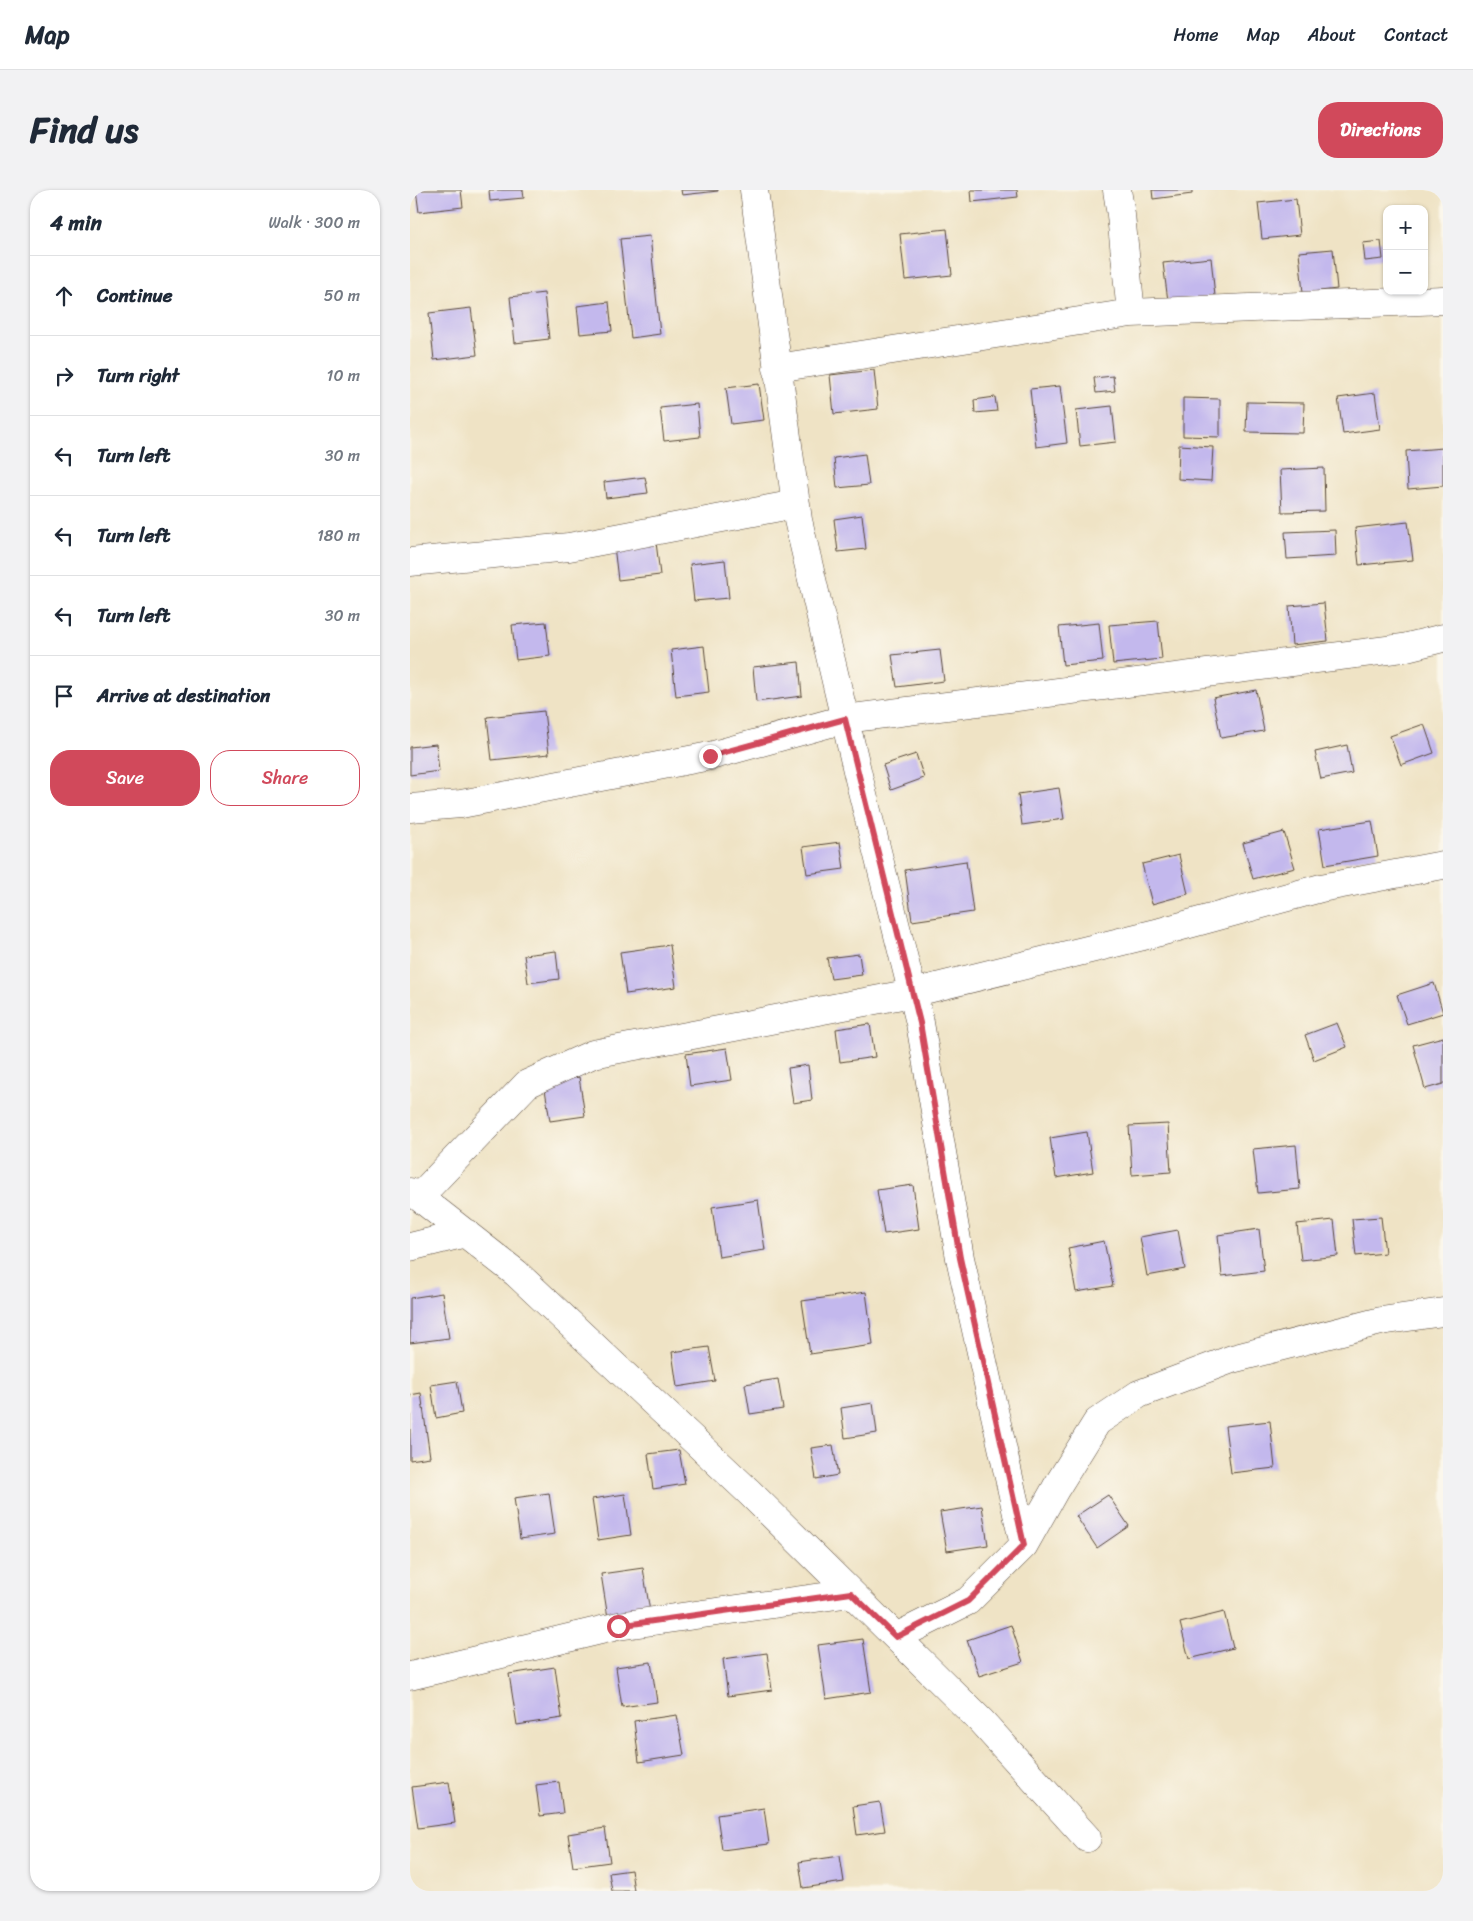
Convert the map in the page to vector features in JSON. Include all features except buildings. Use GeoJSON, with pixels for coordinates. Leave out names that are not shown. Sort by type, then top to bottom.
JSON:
{"type":"FeatureCollection","features":[{"type":"Feature","properties":{"kind":"street"},"geometry":{"type":"LineString","coordinates":[[754,190],[800,530],[920,1023],[960,1258],[1024,1545]]}},
{"type":"Feature","properties":{"kind":"street"},"geometry":{"type":"LineString","coordinates":[[1117,190],[1131,313]]}},
{"type":"Feature","properties":{"kind":"street"},"geometry":{"type":"LineString","coordinates":[[778,368],[1131,313],[1443,300]]}},
{"type":"Feature","properties":{"kind":"street"},"geometry":{"type":"LineString","coordinates":[[410,562],[569,547],[796,504]]}},
{"type":"Feature","properties":{"kind":"street"},"geometry":{"type":"LineString","coordinates":[[410,808],[461,804],[710,756],[845,719],[1403,648],[1443,638]]}},
{"type":"Feature","properties":{"kind":"street"},"geometry":{"type":"LineString","coordinates":[[1087,1838],[981,1721],[749,1492],[523,1280],[415,1194],[527,1084],[593,1054],[912,993],[1160,932],[1321,888],[1443,865]]}},
{"type":"Feature","properties":{"kind":"street"},"geometry":{"type":"LineString","coordinates":[[410,1247],[466,1234]]}},
{"type":"Feature","properties":{"kind":"street"},"geometry":{"type":"LineString","coordinates":[[896,1637],[968,1601],[1024,1545],[1056,1488],[1097,1422],[1139,1394],[1232,1359],[1381,1321],[1443,1312]]}},
{"type":"Feature","properties":{"kind":"street"},"geometry":{"type":"LineString","coordinates":[[410,1676],[618,1626],[851,1593]]}},
{"type":"Feature","properties":{"kind":"route"},"geometry":{"type":"LineString","coordinates":[[618,1626],[851,1593],[896,1637],[968,1601],[1024,1545],[960,1258],[920,1023],[845,719],[710,756]]}}]}
